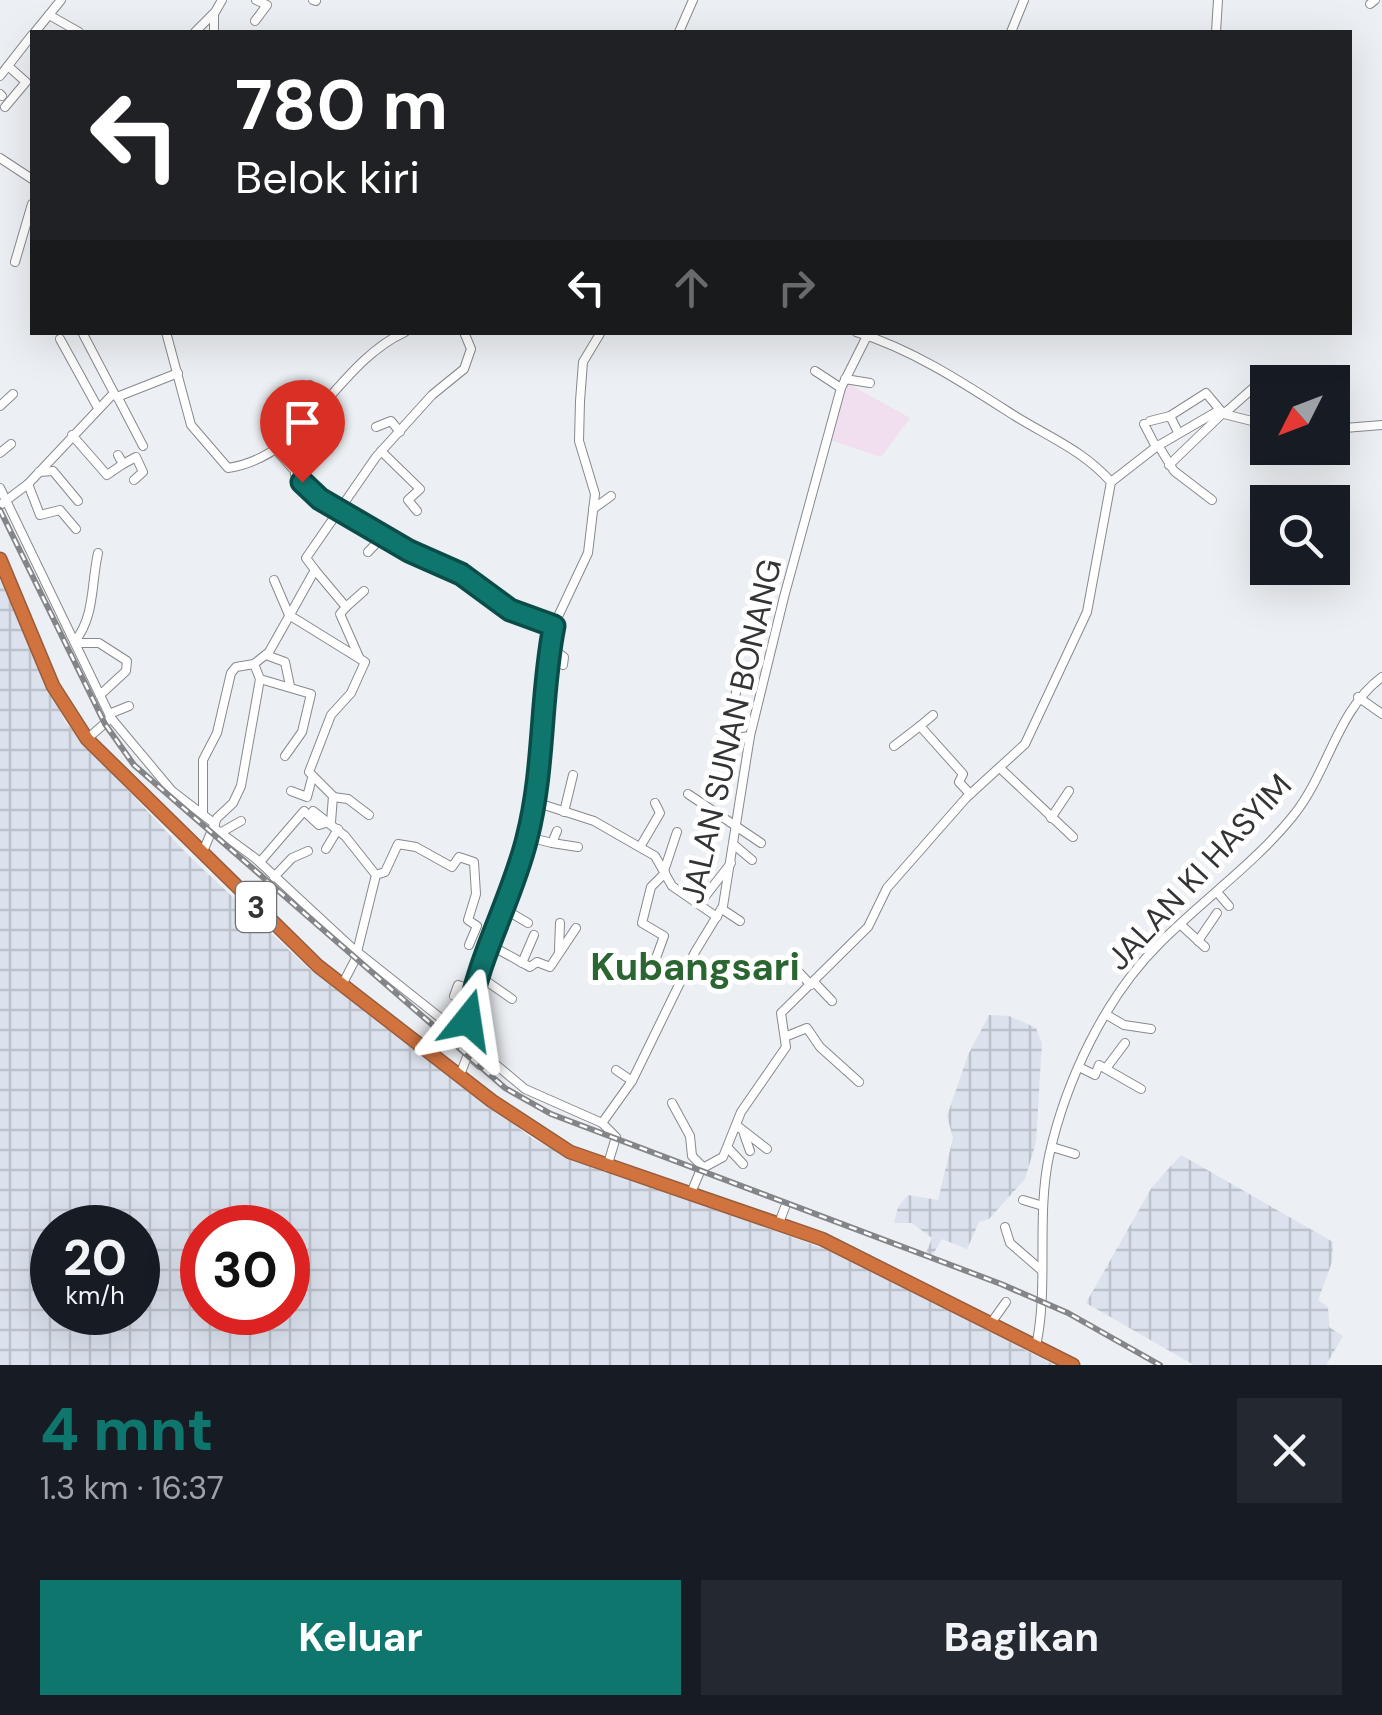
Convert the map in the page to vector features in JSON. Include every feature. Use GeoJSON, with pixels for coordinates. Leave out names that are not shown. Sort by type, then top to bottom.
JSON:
{"type":"FeatureCollection","features":[{"type":"Feature","properties":{"kind":"highway","name":"3"},"geometry":{"type":"LineString","coordinates":[[0,560],[53,686],[87,739],[342,986],[460,1075],[546,1139],[607,1167],[779,1223],[862,1257],[1073,1365]]}},
{"type":"Feature","properties":{"kind":"street"},"geometry":{"type":"LineString","coordinates":[[37,30],[61,0]]}},
{"type":"Feature","properties":{"kind":"street"},"geometry":{"type":"LineString","coordinates":[[197,30],[222,0]]}},
{"type":"Feature","properties":{"kind":"street"},"geometry":{"type":"LineString","coordinates":[[256,0],[268,2],[256,21]]}},
{"type":"Feature","properties":{"kind":"street"},"geometry":{"type":"LineString","coordinates":[[681,30],[693,0]]}},
{"type":"Feature","properties":{"kind":"street"},"geometry":{"type":"LineString","coordinates":[[1012,30],[1024,0]]}},
{"type":"Feature","properties":{"kind":"street"},"geometry":{"type":"LineString","coordinates":[[1216,30],[1218,0]]}},
{"type":"Feature","properties":{"kind":"street"},"geometry":{"type":"LineString","coordinates":[[214,13],[214,30]]}},
{"type":"Feature","properties":{"kind":"street"},"geometry":{"type":"LineString","coordinates":[[49,15],[75,30]]}},
{"type":"Feature","properties":{"kind":"street"},"geometry":{"type":"LineString","coordinates":[[0,76],[30,39]]}},
{"type":"Feature","properties":{"kind":"street"},"geometry":{"type":"LineString","coordinates":[[5,107],[26,82],[8,66]]}},
{"type":"Feature","properties":{"kind":"street"},"geometry":{"type":"LineString","coordinates":[[0,158],[30,177]]}},
{"type":"Feature","properties":{"kind":"street"},"geometry":{"type":"LineString","coordinates":[[15,262],[30,211]]}},
{"type":"Feature","properties":{"kind":"street"},"geometry":{"type":"LineString","coordinates":[[83,335],[143,446]]}},
{"type":"Feature","properties":{"kind":"street"},"geometry":{"type":"LineString","coordinates":[[167,335],[193,430],[224,466],[242,465],[279,449],[364,356],[401,335]]}},
{"type":"Feature","properties":{"kind":"street"},"geometry":{"type":"LineString","coordinates":[[346,606],[306,560],[381,451],[432,396],[464,369],[471,349],[465,335]]}},
{"type":"Feature","properties":{"kind":"street"},"geometry":{"type":"LineString","coordinates":[[460,1075],[468,1054],[466,1039],[475,990],[508,906],[536,802],[554,626],[588,553],[594,509],[592,478],[579,441],[580,402],[584,362],[598,335]]}},
{"type":"Feature","properties":{"kind":"street","name":"JALAN SUNAN BONANG"},"geometry":{"type":"LineString","coordinates":[[602,1122],[632,1080],[688,966],[720,913],[750,736],[843,384],[868,335]]}},
{"type":"Feature","properties":{"kind":"street"},"geometry":{"type":"LineString","coordinates":[[870,335],[992,400],[1074,450],[1111,482]]}},
{"type":"Feature","properties":{"kind":"street"},"geometry":{"type":"LineString","coordinates":[[60,339],[98,408]]}},
{"type":"Feature","properties":{"kind":"street"},"geometry":{"type":"LineString","coordinates":[[78,368],[94,360]]}},
{"type":"Feature","properties":{"kind":"street"},"geometry":{"type":"LineString","coordinates":[[2,503],[28,484],[98,408],[116,395],[178,372]]}},
{"type":"Feature","properties":{"kind":"street"},"geometry":{"type":"LineString","coordinates":[[815,372],[843,384],[870,383]]}},
{"type":"Feature","properties":{"kind":"street"},"geometry":{"type":"LineString","coordinates":[[293,395],[310,385],[327,398]]}},
{"type":"Feature","properties":{"kind":"street"},"geometry":{"type":"LineString","coordinates":[[1169,466],[1250,390]]}},
{"type":"Feature","properties":{"kind":"street"},"geometry":{"type":"LineString","coordinates":[[1212,500],[1169,466],[1147,423],[1170,416],[1206,393],[1224,412],[1250,420]]}},
{"type":"Feature","properties":{"kind":"street"},"geometry":{"type":"LineString","coordinates":[[0,406],[13,394]]}},
{"type":"Feature","properties":{"kind":"street"},"geometry":{"type":"LineString","coordinates":[[692,1193],[704,1167],[722,1160],[736,1125],[786,1047],[787,1036],[780,1015],[868,927],[886,888],[970,794],[1001,770],[1029,736],[1088,612],[1111,482],[1178,432],[1224,412]]}},
{"type":"Feature","properties":{"kind":"street"},"geometry":{"type":"LineString","coordinates":[[1170,416],[1178,432]]}},
{"type":"Feature","properties":{"kind":"street"},"geometry":{"type":"LineString","coordinates":[[376,426],[391,421],[400,432]]}},
{"type":"Feature","properties":{"kind":"street"},"geometry":{"type":"LineString","coordinates":[[1350,428],[1382,425]]}},
{"type":"Feature","properties":{"kind":"street"},"geometry":{"type":"LineString","coordinates":[[269,434],[295,474],[338,510],[422,558],[455,571],[510,610],[554,626]]}},
{"type":"Feature","properties":{"kind":"street"},"geometry":{"type":"LineString","coordinates":[[72,435],[107,474],[121,460],[136,457],[143,472],[134,480]]}},
{"type":"Feature","properties":{"kind":"street"},"geometry":{"type":"LineString","coordinates":[[0,452],[12,444]]}},
{"type":"Feature","properties":{"kind":"street"},"geometry":{"type":"LineString","coordinates":[[381,451],[420,489],[408,500],[417,511]]}},
{"type":"Feature","properties":{"kind":"street"},"geometry":{"type":"LineString","coordinates":[[295,474],[312,456],[324,453]]}},
{"type":"Feature","properties":{"kind":"street"},"geometry":{"type":"LineString","coordinates":[[39,472],[54,471],[78,500]]}},
{"type":"Feature","properties":{"kind":"street"},"geometry":{"type":"LineString","coordinates":[[28,484],[40,515],[60,510],[76,528]]}},
{"type":"Feature","properties":{"kind":"street"},"geometry":{"type":"LineString","coordinates":[[0,488],[2,503],[58,600],[110,716],[172,791],[260,862],[357,952],[466,1039]]}},
{"type":"Feature","properties":{"kind":"street"},"geometry":{"type":"LineString","coordinates":[[594,509],[611,496]]}},
{"type":"Feature","properties":{"kind":"street"},"geometry":{"type":"LineString","coordinates":[[368,552],[384,535]]}},
{"type":"Feature","properties":{"kind":"street"},"geometry":{"type":"LineString","coordinates":[[76,642],[89,619],[89,593],[98,553]]}},
{"type":"Feature","properties":{"kind":"street"},"geometry":{"type":"LineString","coordinates":[[202,814],[203,760],[217,733],[231,673],[236,667],[254,664],[266,655],[315,570]]}},
{"type":"Feature","properties":{"kind":"street"},"geometry":{"type":"LineString","coordinates":[[274,580],[289,614],[359,657]]}},
{"type":"Feature","properties":{"kind":"street"},"geometry":{"type":"LineString","coordinates":[[364,591],[340,614],[364,667],[331,715],[309,772],[333,797],[348,800],[369,815]]}},
{"type":"Feature","properties":{"kind":"street"},"geometry":{"type":"LineString","coordinates":[[76,642],[99,643],[127,660],[122,677],[100,695]]}},
{"type":"Feature","properties":{"kind":"street"},"geometry":{"type":"LineString","coordinates":[[550,647],[564,657],[563,665]]}},
{"type":"Feature","properties":{"kind":"street"},"geometry":{"type":"LineString","coordinates":[[266,655],[285,662],[290,686]]}},
{"type":"Feature","properties":{"kind":"street"},"geometry":{"type":"LineString","coordinates":[[202,854],[241,786],[260,679],[254,664]]}},
{"type":"Feature","properties":{"kind":"street","name":"JALAN KI HASYIM"},"geometry":{"type":"LineString","coordinates":[[1036,1346],[1042,1206],[1052,1147],[1080,1067],[1107,1015],[1140,967],[1258,856],[1310,794],[1358,697],[1382,677]]}},
{"type":"Feature","properties":{"kind":"street"},"geometry":{"type":"LineString","coordinates":[[260,679],[311,694],[302,732],[285,756]]}},
{"type":"Feature","properties":{"kind":"street"},"geometry":{"type":"LineString","coordinates":[[737,687],[728,734],[736,738],[750,736]]}},
{"type":"Feature","properties":{"kind":"street"},"geometry":{"type":"LineString","coordinates":[[1358,697],[1382,714]]}},
{"type":"Feature","properties":{"kind":"street"},"geometry":{"type":"LineString","coordinates":[[87,739],[110,716],[128,706]]}},
{"type":"Feature","properties":{"kind":"street"},"geometry":{"type":"LineString","coordinates":[[894,746],[933,715]]}},
{"type":"Feature","properties":{"kind":"street"},"geometry":{"type":"LineString","coordinates":[[920,726],[949,754],[963,774],[959,782],[970,794]]}},
{"type":"Feature","properties":{"kind":"street"},"geometry":{"type":"LineString","coordinates":[[1001,770],[1073,838]]}},
{"type":"Feature","properties":{"kind":"street"},"geometry":{"type":"LineString","coordinates":[[564,812],[573,774]]}},
{"type":"Feature","properties":{"kind":"street"},"geometry":{"type":"LineString","coordinates":[[291,792],[307,797],[312,778]]}},
{"type":"Feature","properties":{"kind":"street"},"geometry":{"type":"LineString","coordinates":[[1050,818],[1068,790]]}},
{"type":"Feature","properties":{"kind":"street"},"geometry":{"type":"LineString","coordinates":[[688,794],[761,843]]}},
{"type":"Feature","properties":{"kind":"street"},"geometry":{"type":"LineString","coordinates":[[330,822],[333,797]]}},
{"type":"Feature","properties":{"kind":"street"},"geometry":{"type":"LineString","coordinates":[[536,802],[594,821],[655,856],[676,890],[740,921]]}},
{"type":"Feature","properties":{"kind":"street"},"geometry":{"type":"LineString","coordinates":[[640,848],[660,813],[655,803]]}},
{"type":"Feature","properties":{"kind":"street"},"geometry":{"type":"LineString","coordinates":[[313,810],[338,830],[376,875]]}},
{"type":"Feature","properties":{"kind":"street"},"geometry":{"type":"LineString","coordinates":[[260,862],[304,811],[319,824],[330,822]]}},
{"type":"Feature","properties":{"kind":"street"},"geometry":{"type":"LineString","coordinates":[[216,828],[241,821]]}},
{"type":"Feature","properties":{"kind":"street"},"geometry":{"type":"LineString","coordinates":[[326,849],[338,830]]}},
{"type":"Feature","properties":{"kind":"street"},"geometry":{"type":"LineString","coordinates":[[552,843],[557,832]]}},
{"type":"Feature","properties":{"kind":"street"},"geometry":{"type":"LineString","coordinates":[[656,958],[664,936],[642,922],[649,892],[665,872],[678,832]]}},
{"type":"Feature","properties":{"kind":"street"},"geometry":{"type":"LineString","coordinates":[[528,837],[578,847]]}},
{"type":"Feature","properties":{"kind":"street"},"geometry":{"type":"LineString","coordinates":[[376,875],[386,872],[398,844],[416,847],[453,867],[459,857],[474,862],[476,894],[468,920],[477,926],[470,945]]}},
{"type":"Feature","properties":{"kind":"street"},"geometry":{"type":"LineString","coordinates":[[733,844],[752,860]]}},
{"type":"Feature","properties":{"kind":"street"},"geometry":{"type":"LineString","coordinates":[[274,876],[292,858],[308,851]]}},
{"type":"Feature","properties":{"kind":"street"},"geometry":{"type":"LineString","coordinates":[[700,903],[731,864]]}},
{"type":"Feature","properties":{"kind":"street"},"geometry":{"type":"LineString","coordinates":[[342,986],[357,952],[376,875]]}},
{"type":"Feature","properties":{"kind":"street"},"geometry":{"type":"LineString","coordinates":[[1217,892],[1229,906]]}},
{"type":"Feature","properties":{"kind":"street"},"geometry":{"type":"LineString","coordinates":[[508,906],[525,920]]}},
{"type":"Feature","properties":{"kind":"street"},"geometry":{"type":"LineString","coordinates":[[1181,925],[1202,944],[1216,913]]}},
{"type":"Feature","properties":{"kind":"street"},"geometry":{"type":"LineString","coordinates":[[490,944],[522,963],[550,968],[559,950],[560,923]]}},
{"type":"Feature","properties":{"kind":"street"},"geometry":{"type":"LineString","coordinates":[[559,950],[568,944],[576,928]]}},
{"type":"Feature","properties":{"kind":"street"},"geometry":{"type":"LineString","coordinates":[[522,963],[534,935]]}},
{"type":"Feature","properties":{"kind":"street"},"geometry":{"type":"LineString","coordinates":[[790,963],[832,1001]]}},
{"type":"Feature","properties":{"kind":"street"},"geometry":{"type":"LineString","coordinates":[[479,976],[512,998]]}},
{"type":"Feature","properties":{"kind":"street"},"geometry":{"type":"LineString","coordinates":[[454,996],[458,985],[475,990]]}},
{"type":"Feature","properties":{"kind":"street"},"geometry":{"type":"LineString","coordinates":[[1107,1015],[1124,1026],[1151,1029]]}},
{"type":"Feature","properties":{"kind":"street"},"geometry":{"type":"LineString","coordinates":[[787,1036],[808,1029],[820,1048],[859,1082]]}},
{"type":"Feature","properties":{"kind":"street"},"geometry":{"type":"LineString","coordinates":[[1107,1067],[1124,1043]]}},
{"type":"Feature","properties":{"kind":"street"},"geometry":{"type":"LineString","coordinates":[[468,1054],[480,1065],[494,1064],[524,1089],[602,1122],[616,1137],[607,1167]]}},
{"type":"Feature","properties":{"kind":"street"},"geometry":{"type":"LineString","coordinates":[[1080,1067],[1094,1075],[1099,1065],[1107,1067],[1140,1089]]}},
{"type":"Feature","properties":{"kind":"street"},"geometry":{"type":"LineString","coordinates":[[616,1070],[632,1080]]}},
{"type":"Feature","properties":{"kind":"street"},"geometry":{"type":"LineString","coordinates":[[672,1103],[690,1136],[692,1156],[704,1167]]}},
{"type":"Feature","properties":{"kind":"street"},"geometry":{"type":"LineString","coordinates":[[736,1125],[767,1150]]}},
{"type":"Feature","properties":{"kind":"street"},"geometry":{"type":"LineString","coordinates":[[744,1134],[750,1151]]}},
{"type":"Feature","properties":{"kind":"street"},"geometry":{"type":"LineString","coordinates":[[1052,1147],[1076,1154]]}},
{"type":"Feature","properties":{"kind":"street"},"geometry":{"type":"LineString","coordinates":[[728,1148],[744,1164]]}},
{"type":"Feature","properties":{"kind":"street"},"geometry":{"type":"LineString","coordinates":[[1023,1200],[1042,1206]]}},
{"type":"Feature","properties":{"kind":"street"},"geometry":{"type":"LineString","coordinates":[[779,1223],[785,1206]]}},
{"type":"Feature","properties":{"kind":"street"},"geometry":{"type":"LineString","coordinates":[[1005,1227],[1010,1243],[1040,1269]]}},
{"type":"Feature","properties":{"kind":"street"},"geometry":{"type":"LineString","coordinates":[[991,1323],[1006,1302]]}},
{"type":"Feature","properties":{"kind":"shaded area"},"geometry":{"type":"Polygon","coordinates":[[[847,383],[910,418],[881,457],[830,440],[847,383]]]}},
{"type":"Feature","properties":{"kind":"shaded area"},"geometry":{"type":"Polygon","coordinates":[[[0,580],[65,722],[187,854],[308,968],[533,1139],[575,1160],[842,1255],[1054,1365],[0,1365],[0,580]]]}},
{"type":"Feature","properties":{"kind":"shaded area"},"geometry":{"type":"Polygon","coordinates":[[[989,1015],[1009,1016],[1036,1028],[1042,1043],[1036,1142],[1025,1179],[989,1219],[979,1222],[967,1249],[942,1239],[932,1256],[926,1253],[932,1238],[912,1223],[894,1223],[898,1207],[908,1195],[938,1200],[953,1138],[947,1116],[968,1055],[989,1015]]]}},
{"type":"Feature","properties":{"kind":"shaded area"},"geometry":{"type":"Polygon","coordinates":[[[1181,1155],[1333,1242],[1332,1262],[1318,1300],[1328,1307],[1329,1327],[1343,1336],[1326,1365],[1194,1365],[1086,1303],[1152,1187],[1181,1155]]]}},
{"type":"Feature","properties":{"kind":"railway"},"geometry":{"type":"LineString","coordinates":[[0,510],[105,724],[134,765],[505,1088],[551,1114],[1001,1284],[1068,1313],[1160,1365]]}},
{"type":"Feature","properties":{"kind":"district","name":"Kubangsari"},"geometry":{"type":"Point","coordinates":[695,967]}},
{"type":"Feature","properties":{"kind":"route"},"geometry":{"type":"LineString","coordinates":[[302,482],[320,499],[409,551],[461,574],[510,610],[554,626],[546,664],[543,756],[536,802],[509,902],[490,944],[468,1020]]}}]}
